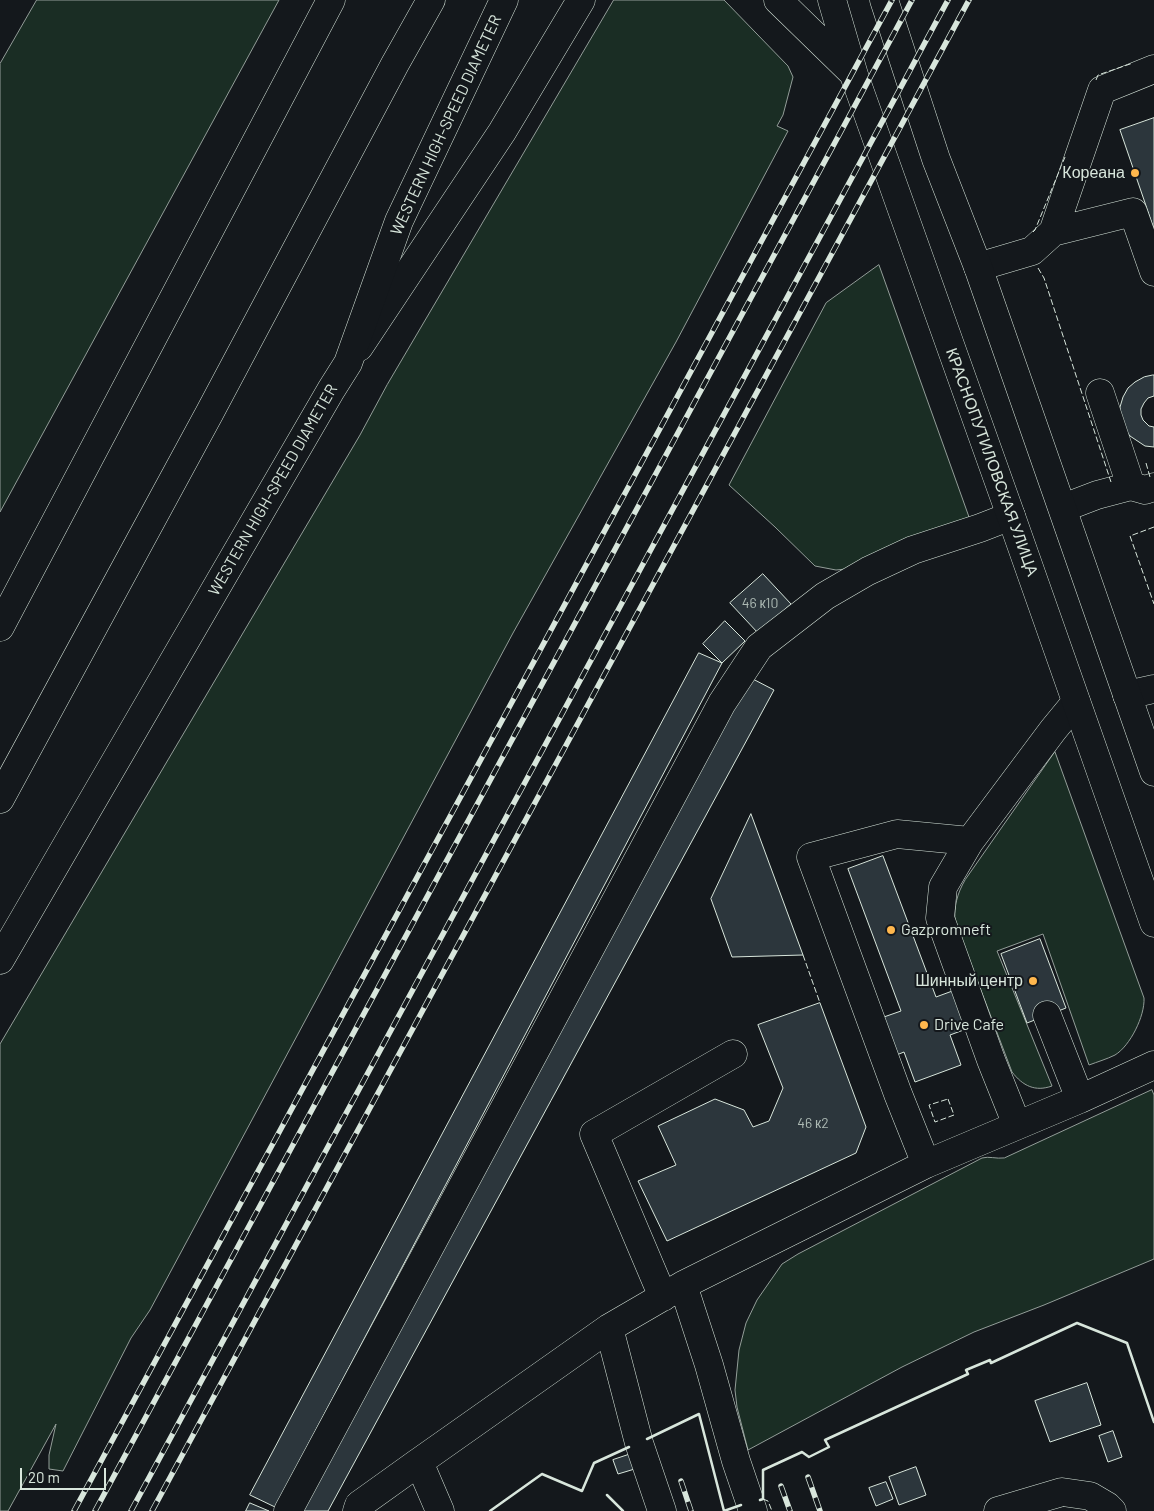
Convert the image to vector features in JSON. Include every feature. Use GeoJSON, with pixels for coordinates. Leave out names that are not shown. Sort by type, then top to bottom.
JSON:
{"type":"FeatureCollection","features":[{"type":"Feature","properties":{"kind":"main road"},"geometry":{"type":"LineString","coordinates":[[0,627],[331,0]]}},
{"type":"Feature","properties":{"kind":"main road"},"geometry":{"type":"LineString","coordinates":[[0,799],[206,421],[395,64],[431,0]]}},
{"type":"Feature","properties":{"kind":"main road","name":"WESTERN HIGH-SPEED DIAMETER"},"geometry":{"type":"LineString","coordinates":[[0,960],[348,363],[399,221],[504,0]]}},
{"type":"Feature","properties":{"kind":"main road"},"geometry":{"type":"LineString","coordinates":[[348,363],[502,132],[581,0]]}},
{"type":"Feature","properties":{"kind":"main road"},"geometry":{"type":"LineString","coordinates":[[778,0],[854,75]]}},
{"type":"Feature","properties":{"kind":"main road","name":"КРАСНОПУТИЛОВСКАЯ УЛИЦА"},"geometry":{"type":"LineString","coordinates":[[832,0],[854,75],[1154,923]]}},
{"type":"Feature","properties":{"kind":"main road"},"geometry":{"type":"LineString","coordinates":[[884,0],[936,159],[978,267],[1154,772]]}},
{"type":"Feature","properties":{"kind":"main road"},"geometry":{"type":"LineString","coordinates":[[1053,232],[1102,90],[1154,69]]}},
{"type":"Feature","properties":{"kind":"main road"},"geometry":{"type":"LineString","coordinates":[[978,267],[1032,251],[1053,232],[1133,212],[1154,272]]}},
{"type":"Feature","properties":{"kind":"main road"},"geometry":{"type":"LineString","coordinates":[[1063,508],[1097,495],[1148,493],[1100,393]]}},
{"type":"Feature","properties":{"kind":"main road"},"geometry":{"type":"LineString","coordinates":[[288,1511],[722,703],[759,647],[825,596],[868,571],[913,550],[1011,516]]}},
{"type":"Feature","properties":{"kind":"main road"},"geometry":{"type":"LineString","coordinates":[[1127,695],[1154,689]]}},
{"type":"Feature","properties":{"kind":"main road"},"geometry":{"type":"LineString","coordinates":[[1018,1125],[991,1060],[940,918],[943,887],[970,841],[1076,702]]}},
{"type":"Feature","properties":{"kind":"main road"},"geometry":{"type":"LineString","coordinates":[[926,1164],[898,1094],[811,857],[897,834],[970,841]]}},
{"type":"Feature","properties":{"kind":"main road"},"geometry":{"type":"LineString","coordinates":[[1047,1015],[1080,1099]]}},
{"type":"Feature","properties":{"kind":"main road"},"geometry":{"type":"LineString","coordinates":[[733,1054],[594,1134],[709,1365],[736,1461],[753,1511]]}},
{"type":"Feature","properties":{"kind":"main road"},"geometry":{"type":"LineString","coordinates":[[356,1511],[359,1505],[609,1328],[673,1291],[926,1164],[1080,1099],[1154,1065]]}},
{"type":"Feature","properties":{"kind":"main road"},"geometry":{"type":"LineString","coordinates":[[609,1328],[639,1442],[662,1511]]}},
{"type":"Feature","properties":{"kind":"main road"},"geometry":{"type":"LineString","coordinates":[[419,1462],[440,1511]]}},
{"type":"Feature","properties":{"kind":"main road"},"geometry":{"type":"LineString","coordinates":[[998,1511],[1062,1492],[1090,1496],[1112,1511]]}},
{"type":"Feature","properties":{"kind":"green space"},"geometry":{"type":"Polygon","coordinates":[[[37,0],[279,0],[0,512],[0,64],[37,0]]]}},
{"type":"Feature","properties":{"kind":"green space"},"geometry":{"type":"Polygon","coordinates":[[[614,0],[724,0],[788,66],[793,77],[783,115],[777,126],[788,131],[676,342],[513,633],[150,1310],[131,1338],[63,1471],[49,1469],[49,1455],[56,1424],[8,1511],[0,1511],[0,1044],[360,435],[387,385],[614,0]]]}},
{"type":"Feature","properties":{"kind":"green space"},"geometry":{"type":"Polygon","coordinates":[[[879,265],[969,517],[856,568],[836,570],[815,566],[729,485],[826,303],[879,265]]]}},
{"type":"Feature","properties":{"kind":"green space"},"geometry":{"type":"Polygon","coordinates":[[[1055,752],[1144,998],[1144,1005],[1136,1030],[1121,1051],[1089,1065],[1043,934],[997,951],[1052,1086],[1035,1088],[1025,1084],[1012,1072],[955,922],[955,911],[958,895],[965,880],[1055,752]]]}},
{"type":"Feature","properties":{"kind":"green space"},"geometry":{"type":"Polygon","coordinates":[[[1152,1090],[1154,1095],[1154,1259],[974,1332],[902,1367],[748,1450],[737,1407],[735,1390],[739,1350],[746,1323],[757,1300],[782,1264],[982,1158],[1004,1158],[1152,1090]]]}},
{"type":"Feature","properties":{"kind":"building"},"geometry":{"type":"Polygon","coordinates":[[[1154,118],[1154,229],[1120,130],[1154,118]]]}},
{"type":"Feature","properties":{"kind":"building"},"geometry":{"type":"Polygon","coordinates":[[[1154,375],[1154,396],[1148,398],[1144,403],[1141,415],[1149,426],[1154,427],[1154,447],[1145,446],[1130,436],[1123,427],[1120,418],[1120,407],[1128,388],[1144,377],[1154,375]]]}},
{"type":"Feature","properties":{"kind":"building"},"geometry":{"type":"Polygon","coordinates":[[[763,574],[791,604],[758,633],[730,603],[763,574]]]}},
{"type":"Feature","properties":{"kind":"building"},"geometry":{"type":"Polygon","coordinates":[[[725,621],[745,641],[722,663],[703,644],[725,621]]]}},
{"type":"Feature","properties":{"kind":"building"},"geometry":{"type":"Polygon","coordinates":[[[699,653],[722,663],[275,1507],[250,1495],[699,653]]]}},
{"type":"Feature","properties":{"kind":"building"},"geometry":{"type":"Polygon","coordinates":[[[749,677],[774,690],[328,1511],[299,1511],[749,677]]]}},
{"type":"Feature","properties":{"kind":"building"},"geometry":{"type":"Polygon","coordinates":[[[751,814],[803,955],[732,957],[711,899],[751,814]]]}},
{"type":"Feature","properties":{"kind":"building","name":"Gazpromneft"},"geometry":{"type":"Polygon","coordinates":[[[883,856],[936,997],[955,990],[969,1028],[950,1035],[961,1065],[915,1082],[904,1052],[894,1056],[881,1018],[901,1011],[848,869],[883,856]]]}},
{"type":"Feature","properties":{"kind":"building","name":"Шинный центр"},"geometry":{"type":"Polygon","coordinates":[[[1040,939],[1066,1008],[1027,1023],[1001,954],[1040,939]]]}},
{"type":"Feature","properties":{"kind":"building"},"geometry":{"type":"Polygon","coordinates":[[[820,1003],[866,1127],[856,1153],[667,1241],[638,1181],[676,1165],[658,1126],[715,1099],[744,1110],[753,1127],[769,1121],[783,1088],[758,1025],[820,1003]]]}},
{"type":"Feature","properties":{"kind":"building"},"geometry":{"type":"Polygon","coordinates":[[[1087,1383],[1101,1425],[1050,1442],[1035,1401],[1087,1383]]]}},
{"type":"Feature","properties":{"kind":"building"},"geometry":{"type":"Polygon","coordinates":[[[1113,1431],[1122,1457],[1108,1462],[1099,1436],[1113,1431]]]}},
{"type":"Feature","properties":{"kind":"building"},"geometry":{"type":"Polygon","coordinates":[[[634,1453],[638,1468],[618,1474],[613,1460],[634,1453]]]}},
{"type":"Feature","properties":{"kind":"building"},"geometry":{"type":"Polygon","coordinates":[[[916,1467],[926,1495],[899,1505],[889,1477],[916,1467]]]}},
{"type":"Feature","properties":{"kind":"building"},"geometry":{"type":"Polygon","coordinates":[[[886,1482],[893,1499],[876,1506],[869,1488],[886,1482]]]}},
{"type":"Feature","properties":{"kind":"building"},"geometry":{"type":"Polygon","coordinates":[[[250,1503],[269,1511],[246,1511],[250,1503]]]}},
{"type":"Feature","properties":{"kind":"railway"},"geometry":{"type":"LineString","coordinates":[[74,1511],[892,0]]}},
{"type":"Feature","properties":{"kind":"railway"},"geometry":{"type":"LineString","coordinates":[[95,1511],[912,0]]}},
{"type":"Feature","properties":{"kind":"railway"},"geometry":{"type":"LineString","coordinates":[[131,1511],[948,0]]}},
{"type":"Feature","properties":{"kind":"railway"},"geometry":{"type":"LineString","coordinates":[[152,1511],[969,0]]}},
{"type":"Feature","properties":{"kind":"railway"},"geometry":{"type":"LineString","coordinates":[[808,1477],[820,1511]]}},
{"type":"Feature","properties":{"kind":"railway"},"geometry":{"type":"LineString","coordinates":[[681,1481],[691,1511]]}},
{"type":"Feature","properties":{"kind":"railway"},"geometry":{"type":"LineString","coordinates":[[781,1486],[790,1511]]}},
{"type":"Feature","properties":{"kind":"fence"},"geometry":{"type":"LineString","coordinates":[[1096,80],[1098,75],[1133,63]]}},
{"type":"Feature","properties":{"kind":"fence"},"geometry":{"type":"LineString","coordinates":[[1033,232],[1065,157]]}},
{"type":"Feature","properties":{"kind":"fence"},"geometry":{"type":"LineString","coordinates":[[1038,268],[1044,278],[1111,482]]}},
{"type":"Feature","properties":{"kind":"fence"},"geometry":{"type":"LineString","coordinates":[[1146,463],[1150,477]]}},
{"type":"Feature","properties":{"kind":"fence"},"geometry":{"type":"LineString","coordinates":[[1154,527],[1130,536],[1154,604]]}},
{"type":"Feature","properties":{"kind":"fence"},"geometry":{"type":"LineString","coordinates":[[803,955],[820,1003]]}},
{"type":"Feature","properties":{"kind":"fence"},"geometry":{"type":"LineString","coordinates":[[948,1099],[954,1115],[935,1122],[929,1105],[948,1099]]}},
{"type":"Feature","properties":{"kind":"fence"},"geometry":{"type":"LineString","coordinates":[[763,1499],[768,1501],[772,1511]]}},
{"type":"Feature","properties":{"kind":"wall"},"geometry":{"type":"LineString","coordinates":[[760,1500],[763,1499],[763,1470],[802,1452],[809,1457],[829,1447],[825,1440],[968,1374],[966,1370],[990,1360],[991,1363],[1077,1323],[1127,1343],[1154,1422]]}},
{"type":"Feature","properties":{"kind":"wall"},"geometry":{"type":"LineString","coordinates":[[647,1439],[699,1414],[724,1511],[741,1505]]}},
{"type":"Feature","properties":{"kind":"wall"},"geometry":{"type":"LineString","coordinates":[[490,1511],[542,1474],[582,1491],[594,1463],[629,1447]]}},
{"type":"Feature","properties":{"kind":"wall"},"geometry":{"type":"LineString","coordinates":[[607,1495],[623,1511]]}},
{"type":"Feature","properties":{"kind":"place","name":"Кореана"},"geometry":{"type":"Point","coordinates":[1135,173]}},
{"type":"Feature","properties":{"kind":"place","name":"Gazpromneft"},"geometry":{"type":"Point","coordinates":[891,930]}},
{"type":"Feature","properties":{"kind":"place","name":"Шинный центр"},"geometry":{"type":"Point","coordinates":[1033,981]}},
{"type":"Feature","properties":{"kind":"place","name":"Drive Cafe"},"geometry":{"type":"Point","coordinates":[924,1025]}}]}
